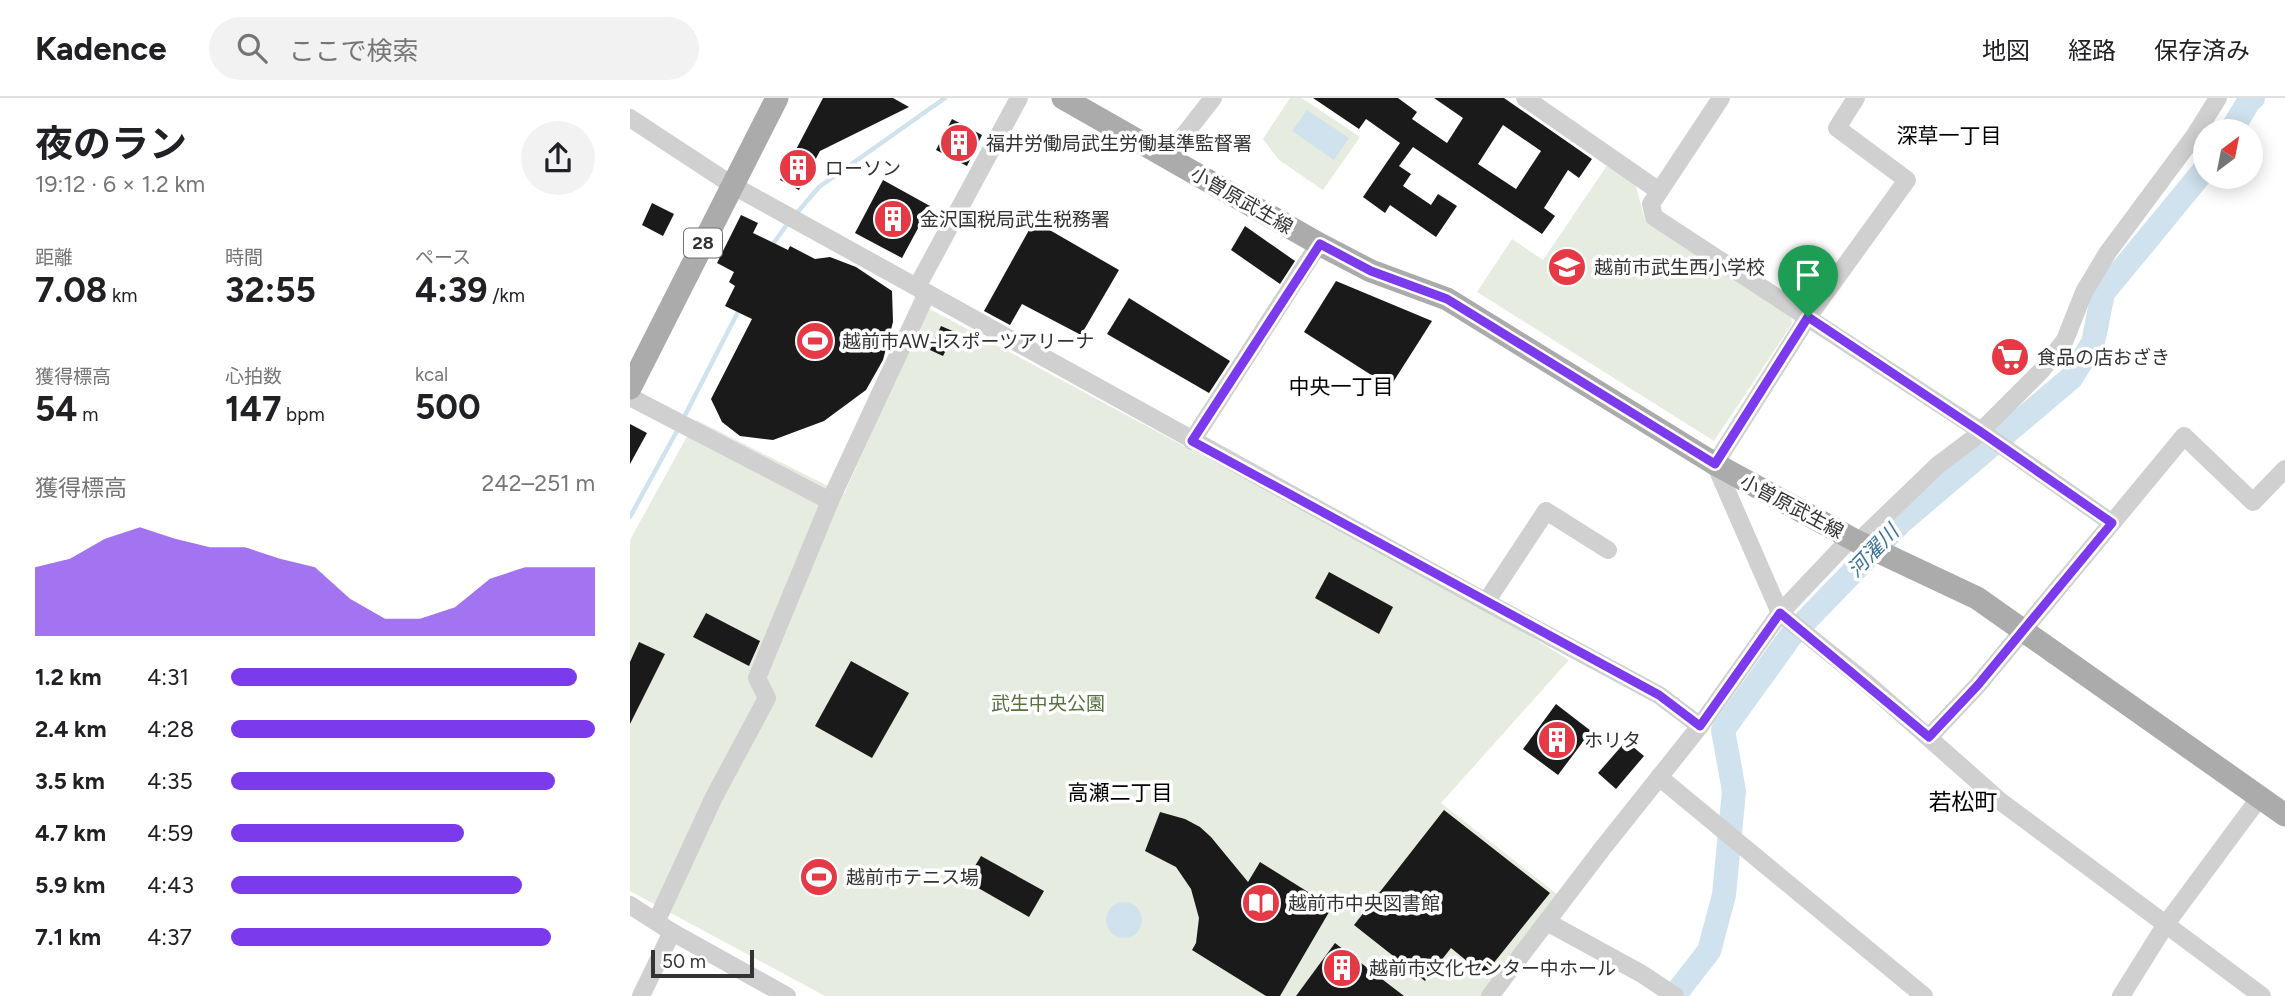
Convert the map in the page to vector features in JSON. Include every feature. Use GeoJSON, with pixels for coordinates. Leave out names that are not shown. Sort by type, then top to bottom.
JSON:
{"type":"FeatureCollection","features":[{"type":"Feature","properties":{"kind":"main road","name":"28"},"geometry":{"type":"LineString","coordinates":[[630,388],[777,98]]}},
{"type":"Feature","properties":{"kind":"main road","name":"小曽原武生線"},"geometry":{"type":"LineString","coordinates":[[1063,98],[1371,271],[1447,299],[1715,464],[1862,543],[1978,597],[2285,815]]}},
{"type":"Feature","properties":{"kind":"street"},"geometry":{"type":"LineString","coordinates":[[657,920],[714,797],[768,698],[757,678],[830,501],[922,290],[1019,98]]}},
{"type":"Feature","properties":{"kind":"street"},"geometry":{"type":"LineString","coordinates":[[1167,157],[1213,98]]}},
{"type":"Feature","properties":{"kind":"street"},"geometry":{"type":"LineString","coordinates":[[1525,98],[1659,191]]}},
{"type":"Feature","properties":{"kind":"street"},"geometry":{"type":"LineString","coordinates":[[1721,98],[1651,204],[1654,217],[1981,432],[2112,523]]}},
{"type":"Feature","properties":{"kind":"street"},"geometry":{"type":"LineString","coordinates":[[1856,98],[1837,128],[1907,180],[1808,317],[1715,464],[1780,613],[2000,800],[2262,996]]}},
{"type":"Feature","properties":{"kind":"street"},"geometry":{"type":"LineString","coordinates":[[1490,996],[1700,726],[1780,613],[1862,543],[1938,465],[1981,432],[2041,371],[2065,340],[2084,292],[2108,252],[2195,135],[2218,98]]}},
{"type":"Feature","properties":{"kind":"street"},"geometry":{"type":"LineString","coordinates":[[630,118],[732,185],[1192,441],[1659,695],[1700,726]]}},
{"type":"Feature","properties":{"kind":"street"},"geometry":{"type":"LineString","coordinates":[[1192,441],[1320,244]]}},
{"type":"Feature","properties":{"kind":"street"},"geometry":{"type":"LineString","coordinates":[[630,397],[830,501]]}},
{"type":"Feature","properties":{"kind":"street"},"geometry":{"type":"LineString","coordinates":[[1929,737],[1978,685],[2184,436],[2253,502],[2285,469]]}},
{"type":"Feature","properties":{"kind":"street"},"geometry":{"type":"LineString","coordinates":[[1486,602],[1546,511],[1608,550]]}},
{"type":"Feature","properties":{"kind":"street"},"geometry":{"type":"LineString","coordinates":[[1659,777],[1924,996]]}},
{"type":"Feature","properties":{"kind":"street"},"geometry":{"type":"LineString","coordinates":[[2121,996],[2166,924],[2260,797]]}},
{"type":"Feature","properties":{"kind":"street"},"geometry":{"type":"LineString","coordinates":[[630,905],[672,932],[787,996]]}},
{"type":"Feature","properties":{"kind":"street"},"geometry":{"type":"LineString","coordinates":[[1547,922],[1642,974],[1675,996]]}},
{"type":"Feature","properties":{"kind":"street"},"geometry":{"type":"LineString","coordinates":[[641,996],[672,932]]}},
{"type":"Feature","properties":{"kind":"green space"},"geometry":{"type":"Polygon","coordinates":[[[1290,98],[1302,98],[1360,137],[1323,190],[1279,160],[1263,139],[1290,98]]]}},
{"type":"Feature","properties":{"kind":"green space"},"geometry":{"type":"Polygon","coordinates":[[[1608,164],[1635,183],[1645,220],[1791,314],[1792,324],[1714,441],[1477,292],[1512,239],[1543,260],[1608,164]]]}},
{"type":"Feature","properties":{"kind":"green space","name":"武生中央公園"},"geometry":{"type":"Polygon","coordinates":[[[928,308],[1486,609],[1569,660],[1441,803],[1558,895],[1482,996],[825,996],[630,891],[630,540],[696,420],[844,494],[928,308]]]}},
{"type":"Feature","properties":{"kind":"water"},"geometry":{"type":"Polygon","coordinates":[[[1307,110],[1349,138],[1334,160],[1292,131],[1307,110]]]}},
{"type":"Feature","properties":{"kind":"water"},"geometry":{"type":"Polygon","coordinates":[[[1124,902],[1137,907],[1142,920],[1137,933],[1124,938],[1111,933],[1106,920],[1111,907],[1124,902]]]}},
{"type":"Feature","properties":{"kind":"building"},"geometry":{"type":"Polygon","coordinates":[[[823,98],[893,98],[909,107],[820,151],[799,190],[780,180],[823,98]]]}},
{"type":"Feature","properties":{"kind":"building"},"geometry":{"type":"Polygon","coordinates":[[[1313,98],[1398,98],[1417,112],[1412,119],[1447,143],[1463,118],[1434,98],[1504,98],[1592,159],[1579,178],[1568,170],[1544,208],[1555,216],[1542,234],[1413,147],[1399,166],[1411,174],[1403,186],[1431,205],[1438,194],[1457,206],[1436,237],[1390,205],[1385,213],[1363,197],[1400,143],[1366,119],[1359,129],[1313,98]],[[1503,125],[1478,164],[1516,189],[1541,151],[1503,125]]]}},
{"type":"Feature","properties":{"kind":"building","name":"福井労働局武生労働基準監督署"},"geometry":{"type":"Polygon","coordinates":[[[952,119],[982,135],[967,166],[936,150],[952,119]]]}},
{"type":"Feature","properties":{"kind":"building","name":"金沢国税局武生税務署"},"geometry":{"type":"Polygon","coordinates":[[[883,180],[930,206],[902,258],[855,233],[883,180]]]}},
{"type":"Feature","properties":{"kind":"building"},"geometry":{"type":"Polygon","coordinates":[[[652,203],[674,214],[663,236],[642,225],[652,203]]]}},
{"type":"Feature","properties":{"kind":"building","name":"越前市AW-Iスポーツアリーナ"},"geometry":{"type":"Polygon","coordinates":[[[741,215],[758,223],[753,233],[788,250],[790,246],[815,259],[830,257],[856,267],[892,291],[893,322],[883,360],[866,390],[824,421],[773,440],[740,436],[722,422],[711,399],[752,319],[725,306],[735,286],[729,282],[734,272],[717,263],[741,215]]]}},
{"type":"Feature","properties":{"kind":"building"},"geometry":{"type":"Polygon","coordinates":[[[1034,221],[1119,270],[1081,335],[1022,304],[1010,325],[984,311],[1034,221]]]}},
{"type":"Feature","properties":{"kind":"building"},"geometry":{"type":"Polygon","coordinates":[[[1245,226],[1295,261],[1280,284],[1231,250],[1245,226]]]}},
{"type":"Feature","properties":{"kind":"building"},"geometry":{"type":"Polygon","coordinates":[[[1336,281],[1432,321],[1390,387],[1304,332],[1336,281]]]}},
{"type":"Feature","properties":{"kind":"building"},"geometry":{"type":"Polygon","coordinates":[[[1129,298],[1230,361],[1209,393],[1107,334],[1129,298]]]}},
{"type":"Feature","properties":{"kind":"building"},"geometry":{"type":"Polygon","coordinates":[[[941,326],[955,332],[943,356],[930,350],[941,326]]]}},
{"type":"Feature","properties":{"kind":"building"},"geometry":{"type":"Polygon","coordinates":[[[630,424],[647,433],[630,464],[630,424]]]}},
{"type":"Feature","properties":{"kind":"building"},"geometry":{"type":"Polygon","coordinates":[[[1329,572],[1393,607],[1379,634],[1315,598],[1329,572]]]}},
{"type":"Feature","properties":{"kind":"building"},"geometry":{"type":"Polygon","coordinates":[[[706,613],[760,641],[749,666],[693,637],[706,613]]]}},
{"type":"Feature","properties":{"kind":"building"},"geometry":{"type":"Polygon","coordinates":[[[639,642],[665,654],[630,724],[630,662],[639,642]]]}},
{"type":"Feature","properties":{"kind":"building"},"geometry":{"type":"Polygon","coordinates":[[[851,661],[909,693],[872,758],[815,726],[851,661]]]}},
{"type":"Feature","properties":{"kind":"building","name":"ホリタ"},"geometry":{"type":"Polygon","coordinates":[[[1556,704],[1591,731],[1558,775],[1523,749],[1556,704]]]}},
{"type":"Feature","properties":{"kind":"building"},"geometry":{"type":"Polygon","coordinates":[[[1626,741],[1644,756],[1616,789],[1598,773],[1626,741]]]}},
{"type":"Feature","properties":{"kind":"building"},"geometry":{"type":"Polygon","coordinates":[[[1444,810],[1550,893],[1484,975],[1451,948],[1425,981],[1354,925],[1444,810]]]}},
{"type":"Feature","properties":{"kind":"building","name":"越前市中央図書館"},"geometry":{"type":"Polygon","coordinates":[[[1160,812],[1185,819],[1200,827],[1248,882],[1260,862],[1332,907],[1280,996],[1266,996],[1192,950],[1196,943],[1199,918],[1191,889],[1176,867],[1145,851],[1160,812]]]}},
{"type":"Feature","properties":{"kind":"building"},"geometry":{"type":"Polygon","coordinates":[[[981,856],[1044,891],[1029,917],[966,881],[981,856]]]}},
{"type":"Feature","properties":{"kind":"building","name":"越前市文化センター中ホール"},"geometry":{"type":"Polygon","coordinates":[[[1335,943],[1404,996],[1296,996],[1335,943]]]}},
{"type":"Feature","properties":{"kind":"waterway"},"geometry":{"type":"LineString","coordinates":[[796,214],[819,187],[945,98]]}},
{"type":"Feature","properties":{"kind":"waterway","name":"河濯川"},"geometry":{"type":"LineString","coordinates":[[2238,119],[2253,98]]}},
{"type":"Feature","properties":{"kind":"waterway","name":"河濯川"},"geometry":{"type":"LineString","coordinates":[[1674,996],[1709,951],[1724,895],[1734,791],[1723,730],[1790,637],[1902,521],[2071,378],[2093,343],[2103,293],[2193,184]]}},
{"type":"Feature","properties":{"kind":"waterway"},"geometry":{"type":"LineString","coordinates":[[771,247],[788,223]]}},
{"type":"Feature","properties":{"kind":"waterway"},"geometry":{"type":"LineString","coordinates":[[682,421],[740,308]]}},
{"type":"Feature","properties":{"kind":"waterway"},"geometry":{"type":"LineString","coordinates":[[630,517],[678,429]]}},
{"type":"Feature","properties":{"kind":"place","name":"福井労働局武生労働基準監督署"},"geometry":{"type":"Point","coordinates":[959,143]}},
{"type":"Feature","properties":{"kind":"place","name":"ローソン"},"geometry":{"type":"Point","coordinates":[798,168]}},
{"type":"Feature","properties":{"kind":"place","name":"金沢国税局武生税務署"},"geometry":{"type":"Point","coordinates":[893,219]}},
{"type":"Feature","properties":{"kind":"place","name":"越前市武生西小学校"},"geometry":{"type":"Point","coordinates":[1567,267]}},
{"type":"Feature","properties":{"kind":"place","name":"越前市AW-Iスポーツアリーナ"},"geometry":{"type":"Point","coordinates":[815,341]}},
{"type":"Feature","properties":{"kind":"place","name":"食品の店おざき"},"geometry":{"type":"Point","coordinates":[2010,357]}},
{"type":"Feature","properties":{"kind":"place","name":"ホリタ"},"geometry":{"type":"Point","coordinates":[1557,740]}},
{"type":"Feature","properties":{"kind":"place","name":"越前市テニス場"},"geometry":{"type":"Point","coordinates":[819,877]}},
{"type":"Feature","properties":{"kind":"place","name":"越前市中央図書館"},"geometry":{"type":"Point","coordinates":[1261,903]}},
{"type":"Feature","properties":{"kind":"place","name":"越前市文化センター中ホール"},"geometry":{"type":"Point","coordinates":[1342,968]}},
{"type":"Feature","properties":{"kind":"district","name":"深草一丁目"},"geometry":{"type":"Point","coordinates":[1949,136]}},
{"type":"Feature","properties":{"kind":"district","name":"中央一丁目"},"geometry":{"type":"Point","coordinates":[1341,387]}},
{"type":"Feature","properties":{"kind":"district","name":"高瀬二丁目"},"geometry":{"type":"Point","coordinates":[1120,793]}},
{"type":"Feature","properties":{"kind":"district","name":"若松町"},"geometry":{"type":"Point","coordinates":[1963,802]}},
{"type":"Feature","properties":{"kind":"route"},"geometry":{"type":"LineString","coordinates":[[1320,244],[1371,271],[1447,299],[1715,464],[1808,317],[2112,523],[1978,685],[1929,737],[1780,613],[1700,726],[1659,695],[1192,441],[1320,244]]}}]}
